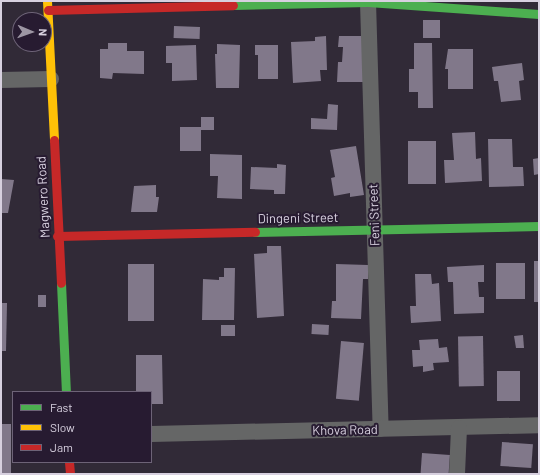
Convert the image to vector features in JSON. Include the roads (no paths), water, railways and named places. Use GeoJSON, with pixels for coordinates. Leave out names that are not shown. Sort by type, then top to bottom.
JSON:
{"type":"FeatureCollection","features":[{"type":"Feature","properties":{"kind":"street"},"geometry":{"type":"LineString","coordinates":[[48,6],[368,1],[539,14]]}},
{"type":"Feature","properties":{"kind":"street","name":"Feni Street"},"geometry":{"type":"LineString","coordinates":[[368,1],[381,429]]}},
{"type":"Feature","properties":{"kind":"street","name":"Magwero Road"},"geometry":{"type":"LineString","coordinates":[[48,6],[66,391]]}},
{"type":"Feature","properties":{"kind":"street"},"geometry":{"type":"LineString","coordinates":[[1,80],[51,79]]}},
{"type":"Feature","properties":{"kind":"street","name":"Dingeni Street"},"geometry":{"type":"LineString","coordinates":[[58,236],[539,226]]}},
{"type":"Feature","properties":{"kind":"street","name":"Khova Road"},"geometry":{"type":"LineString","coordinates":[[152,434],[539,425]]}},
{"type":"Feature","properties":{"kind":"street"},"geometry":{"type":"LineString","coordinates":[[457,474],[459,428]]}},
{"type":"Feature","properties":{"kind":"street"},"geometry":{"type":"LineString","coordinates":[[69,463],[70,474]]}}]}
